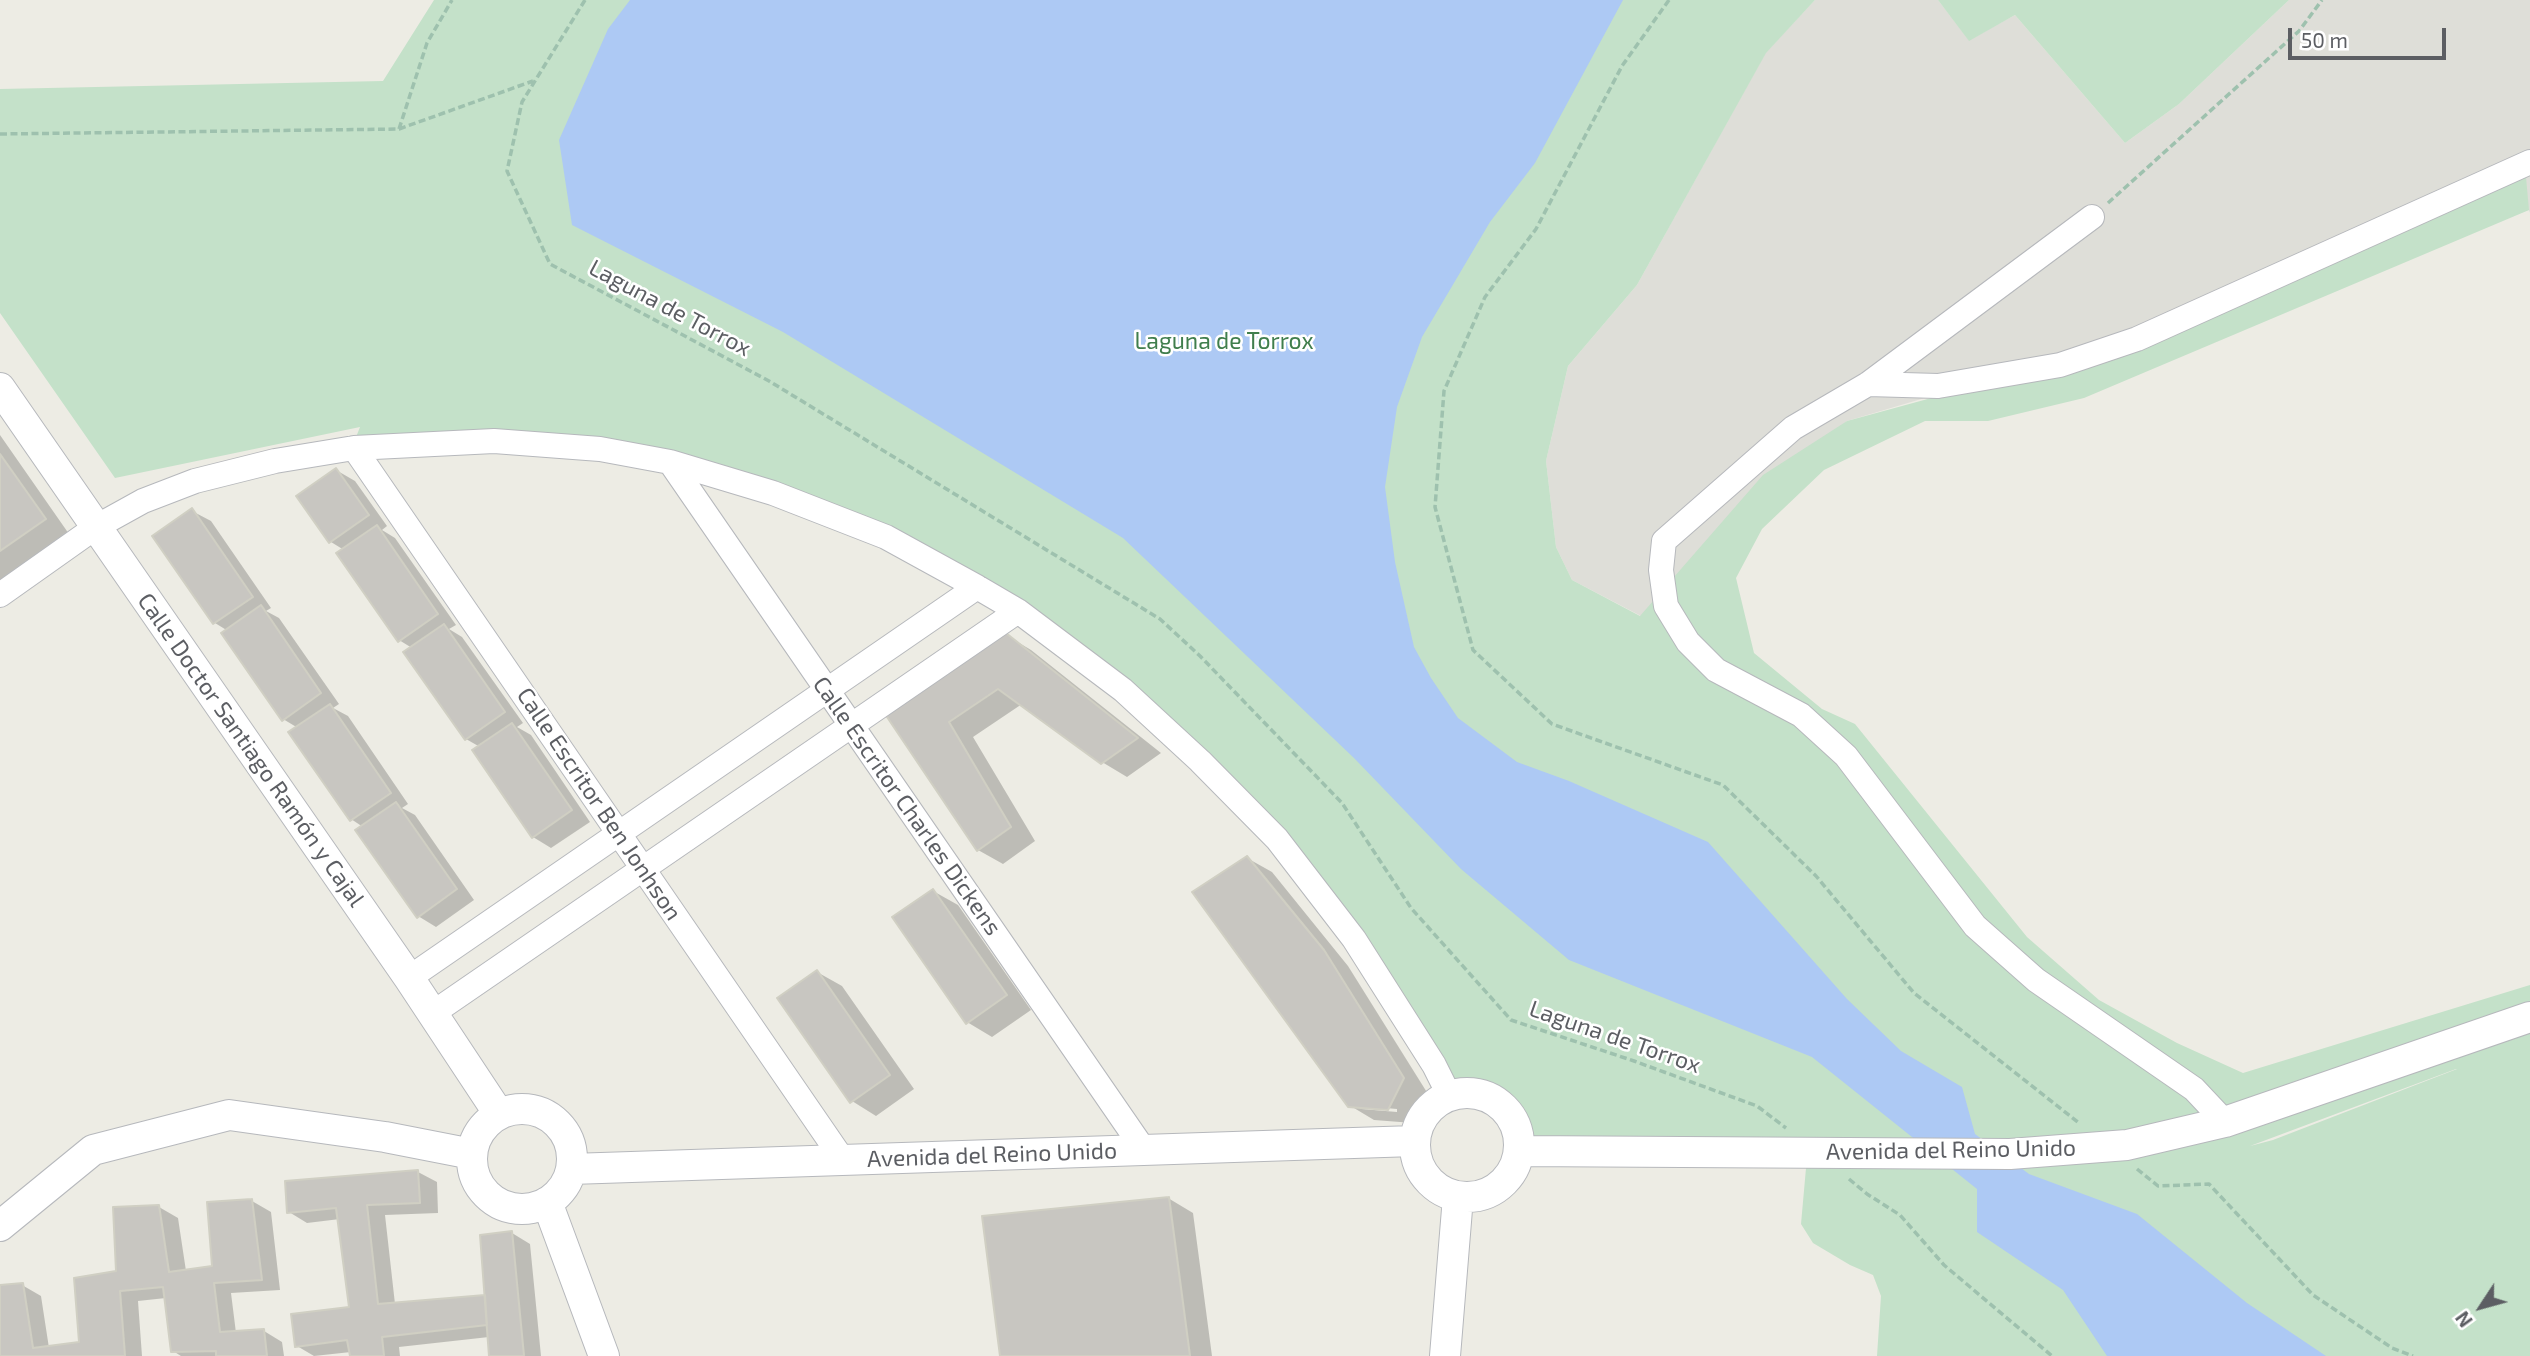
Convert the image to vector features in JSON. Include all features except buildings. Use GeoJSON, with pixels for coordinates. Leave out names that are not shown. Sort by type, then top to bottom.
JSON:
{"type":"FeatureCollection","features":[{"type":"Feature","properties":{"kind":"street"},"geometry":{"type":"LineString","coordinates":[[1868,384],[1937,386],[2060,365],[2137,339],[2530,162]]}},
{"type":"Feature","properties":{"kind":"street"},"geometry":{"type":"LineString","coordinates":[[2092,217],[1868,384],[1793,428],[1664,541],[1661,570],[1666,606],[1688,642],[1716,670],[1801,715],[1846,756],[1975,926],[2036,980],[2194,1089],[2225,1122]]}},
{"type":"Feature","properties":{"kind":"street","name":"Calle Doctor Santiago Ramón y Cajal"},"geometry":{"type":"LineString","coordinates":[[0,388],[410,978],[499,1114]]}},
{"type":"Feature","properties":{"kind":"street"},"geometry":{"type":"LineString","coordinates":[[0,595],[96,527],[143,500],[195,481],[275,461],[354,448],[494,441],[600,449],[670,462],[773,493],[886,537],[977,587],[1018,611],[1123,690],[1200,761],[1277,839],[1354,939],[1433,1065],[1448,1095]]}},
{"type":"Feature","properties":{"kind":"street","name":"Calle Escritor Ben Jonhson"},"geometry":{"type":"LineString","coordinates":[[354,448],[843,1160]]}},
{"type":"Feature","properties":{"kind":"street","name":"Calle Escritor Charles Dickens"},"geometry":{"type":"LineString","coordinates":[[670,462],[1144,1150]]}},
{"type":"Feature","properties":{"kind":"street"},"geometry":{"type":"LineString","coordinates":[[410,978],[977,587]]}},
{"type":"Feature","properties":{"kind":"street"},"geometry":{"type":"LineString","coordinates":[[433,1013],[1018,611]]}},
{"type":"Feature","properties":{"kind":"street","name":"Avenida del Reino Unido"},"geometry":{"type":"LineString","coordinates":[[1519,1151],[2010,1154],[2127,1145],[2225,1122],[2530,1017]]}},
{"type":"Feature","properties":{"kind":"street"},"geometry":{"type":"LineString","coordinates":[[1466,1092],[1484,1095],[1499,1103],[1511,1116],[1518,1133],[1519,1151],[1514,1167],[1498,1186],[1475,1197],[1458,1197],[1444,1192],[1431,1183],[1421,1171],[1415,1157],[1417,1126],[1424,1113],[1435,1102],[1448,1095],[1466,1092]]}},
{"type":"Feature","properties":{"kind":"street"},"geometry":{"type":"LineString","coordinates":[[514,1109],[530,1109],[545,1114],[567,1138],[572,1153],[571,1169],[558,1194],[547,1202],[532,1208],[517,1208],[502,1204],[489,1196],[479,1184],[473,1169],[472,1154],[480,1130],[499,1114],[514,1109]]}},
{"type":"Feature","properties":{"kind":"street"},"geometry":{"type":"LineString","coordinates":[[0,1226],[93,1150],[229,1115],[385,1137],[472,1154]]}},
{"type":"Feature","properties":{"kind":"street","name":"Avenida del Reino Unido"},"geometry":{"type":"LineString","coordinates":[[571,1169],[1414,1141]]}},
{"type":"Feature","properties":{"kind":"street"},"geometry":{"type":"LineString","coordinates":[[1445,1356],[1458,1197]]}},
{"type":"Feature","properties":{"kind":"street"},"geometry":{"type":"LineString","coordinates":[[547,1202],[604,1356]]}},
{"type":"Feature","properties":{"kind":"path"},"geometry":{"type":"LineString","coordinates":[[399,129],[427,43],[452,0]]}},
{"type":"Feature","properties":{"kind":"path","name":"Laguna de Torrox"},"geometry":{"type":"LineString","coordinates":[[585,0],[522,102],[507,171],[550,264],[769,381],[1160,619],[1200,656],[1342,803],[1411,908],[1511,1020],[1633,1060],[1757,1106],[1788,1129]]}},
{"type":"Feature","properties":{"kind":"path"},"geometry":{"type":"LineString","coordinates":[[1669,0],[1622,66],[1536,229],[1485,297],[1444,391],[1435,507],[1473,650],[1552,724],[1723,785],[1816,876],[1914,993],[2158,1186],[2208,1184],[2313,1294],[2392,1348],[2413,1356]]}},
{"type":"Feature","properties":{"kind":"path"},"geometry":{"type":"LineString","coordinates":[[2092,217],[2299,31],[2322,0]]}},
{"type":"Feature","properties":{"kind":"path"},"geometry":{"type":"LineString","coordinates":[[0,134],[399,129],[535,80]]}},
{"type":"Feature","properties":{"kind":"path"},"geometry":{"type":"LineString","coordinates":[[1847,1178],[1900,1215],[1944,1265],[2052,1356]]}},
{"type":"Feature","properties":{"kind":"shaded area"},"geometry":{"type":"Polygon","coordinates":[[[1815,0],[1938,0],[1969,40],[2015,15],[2125,143],[2179,104],[2289,0],[2530,0],[2530,213],[2529,210],[2178,323],[1847,421],[1641,616],[1572,580],[1556,547],[1546,461],[1568,366],[1637,285],[1766,52],[1815,0]]]}},
{"type":"Feature","properties":{"kind":"green space","name":"Laguna de Torrox"},"geometry":{"type":"Polygon","coordinates":[[[434,0],[1815,0],[1766,53],[1637,285],[1568,366],[1546,461],[1556,547],[1572,580],[1640,616],[1763,475],[1847,421],[2089,355],[2525,166],[2529,210],[2084,398],[1988,421],[1925,421],[1824,470],[1762,529],[1736,578],[1754,653],[1822,709],[1855,724],[2027,937],[2099,1000],[2177,1043],[2243,1073],[2530,985],[2530,1356],[1877,1356],[1881,1296],[1873,1275],[1813,1243],[1801,1224],[1807,1157],[1522,1151],[1518,1134],[1500,1109],[1475,1096],[1445,1092],[1275,840],[1021,613],[883,539],[675,461],[491,442],[351,450],[360,427],[115,478],[0,313],[0,89],[383,81],[434,0]],[[2457,1069],[2250,1146],[2273,1140],[2457,1069]]]}},
{"type":"Feature","properties":{"kind":"green space"},"geometry":{"type":"Polygon","coordinates":[[[1938,0],[2289,0],[2179,104],[2125,143],[2015,15],[1969,41],[1938,0]]]}},
{"type":"Feature","properties":{"kind":"water","name":"Laguna de Torrox"},"geometry":{"type":"Polygon","coordinates":[[[630,0],[1623,0],[1535,163],[1490,222],[1422,337],[1397,407],[1385,487],[1395,562],[1414,647],[1458,718],[1517,762],[1569,781],[1708,842],[1847,999],[1901,1051],[1962,1087],[1975,1134],[2029,1174],[2137,1214],[2247,1303],[2326,1356],[2107,1356],[2063,1290],[1977,1232],[1977,1189],[1812,1057],[1569,960],[1461,869],[1354,758],[1123,538],[783,332],[572,225],[559,140],[608,29],[630,0]]]}}]}
